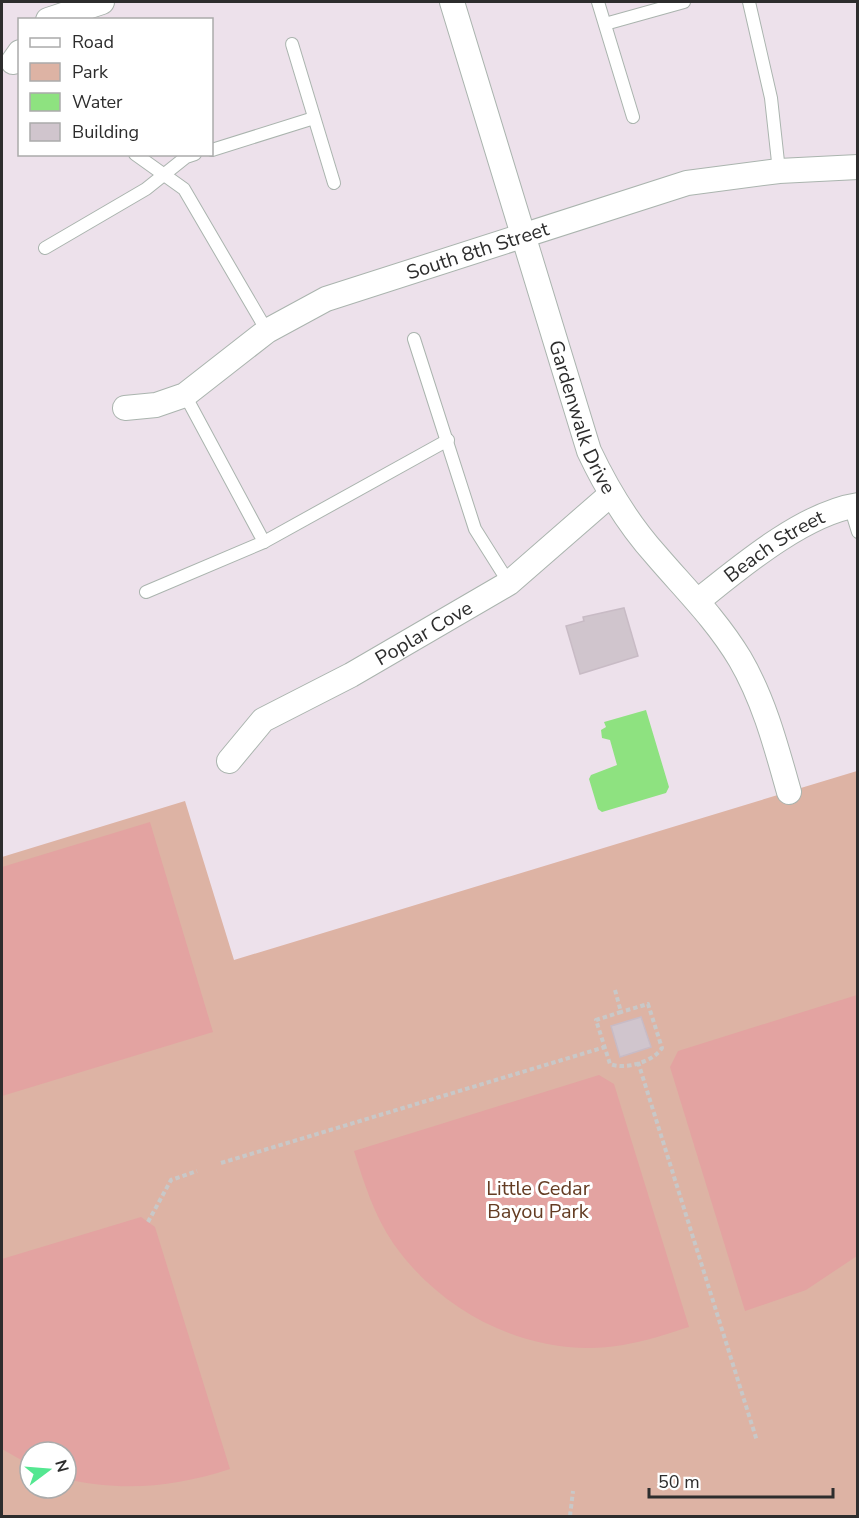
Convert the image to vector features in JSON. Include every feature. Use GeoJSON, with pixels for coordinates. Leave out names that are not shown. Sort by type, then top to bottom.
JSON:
{"type":"FeatureCollection","features":[{"type":"Feature","properties":{"kind":"street"},"geometry":{"type":"LineString","coordinates":[[54,18],[102,2]]}},
{"type":"Feature","properties":{"kind":"street","name":"Gardenwalk Drive"},"geometry":{"type":"LineString","coordinates":[[452,2],[589,452],[610,495],[655,555],[699,600],[740,660],[767,717],[789,792]]}},
{"type":"Feature","properties":{"kind":"street","name":"South 8th Street"},"geometry":{"type":"LineString","coordinates":[[125,408],[156,405],[185,395],[267,331],[327,299],[687,183],[779,171],[858,167]]}},
{"type":"Feature","properties":{"kind":"street","name":"Poplar Cove"},"geometry":{"type":"LineString","coordinates":[[229,761],[263,720],[351,675],[509,584],[610,495]]}},
{"type":"Feature","properties":{"kind":"street","name":"Beach Street"},"geometry":{"type":"LineString","coordinates":[[699,600],[742,565],[790,532],[854,506]]}},
{"type":"Feature","properties":{"kind":"lane"},"geometry":{"type":"LineString","coordinates":[[598,2],[633,117]]}},
{"type":"Feature","properties":{"kind":"lane"},"geometry":{"type":"LineString","coordinates":[[605,24],[684,2]]}},
{"type":"Feature","properties":{"kind":"lane"},"geometry":{"type":"LineString","coordinates":[[749,2],[771,98],[779,171]]}},
{"type":"Feature","properties":{"kind":"lane"},"geometry":{"type":"LineString","coordinates":[[292,44],[333,183]]}},
{"type":"Feature","properties":{"kind":"lane"},"geometry":{"type":"LineString","coordinates":[[213,150],[314,118]]}},
{"type":"Feature","properties":{"kind":"lane"},"geometry":{"type":"LineString","coordinates":[[138,156],[183,189],[267,331]]}},
{"type":"Feature","properties":{"kind":"lane"},"geometry":{"type":"LineString","coordinates":[[45,248],[146,189],[190,156]]}},
{"type":"Feature","properties":{"kind":"lane"},"geometry":{"type":"LineString","coordinates":[[414,339],[475,529],[509,584]]}},
{"type":"Feature","properties":{"kind":"lane"},"geometry":{"type":"LineString","coordinates":[[185,395],[264,542]]}},
{"type":"Feature","properties":{"kind":"lane"},"geometry":{"type":"LineString","coordinates":[[146,592],[264,542],[448,440]]}},
{"type":"Feature","properties":{"kind":"lane"},"geometry":{"type":"LineString","coordinates":[[854,506],[858,532]]}},
{"type":"Feature","properties":{"kind":"path"},"geometry":{"type":"LineString","coordinates":[[615,990],[621,1012]]}},
{"type":"Feature","properties":{"kind":"path"},"geometry":{"type":"LineString","coordinates":[[648,1004],[662,1048],[653,1058],[622,1067],[610,1064],[596,1020],[621,1012],[648,1004]]}},
{"type":"Feature","properties":{"kind":"path"},"geometry":{"type":"LineString","coordinates":[[221,1163],[604,1047]]}},
{"type":"Feature","properties":{"kind":"path"},"geometry":{"type":"LineString","coordinates":[[638,1062],[757,1441]]}},
{"type":"Feature","properties":{"kind":"path"},"geometry":{"type":"LineString","coordinates":[[148,1222],[171,1180],[197,1171]]}},
{"type":"Feature","properties":{"kind":"path"},"geometry":{"type":"LineString","coordinates":[[570,1516],[573,1491]]}},
{"type":"Feature","properties":{"kind":"green space","name":"Little Cedar Bayou Park"},"geometry":{"type":"Polygon","coordinates":[[[857,771],[857,1516],[2,1516],[2,857],[185,801],[234,960],[857,771]]]}},
{"type":"Feature","properties":{"kind":"green space"},"geometry":{"type":"Polygon","coordinates":[[[150,822],[213,1032],[2,1096],[2,867],[150,822]]]}},
{"type":"Feature","properties":{"kind":"green space"},"geometry":{"type":"Polygon","coordinates":[[[857,995],[857,1256],[806,1290],[745,1311],[670,1067],[678,1051],[857,995]]]}},
{"type":"Feature","properties":{"kind":"green space"},"geometry":{"type":"Polygon","coordinates":[[[599,1075],[614,1084],[689,1327],[623,1345],[590,1348],[557,1346],[493,1327],[464,1311],[414,1269],[393,1243],[380,1221],[354,1151],[599,1075]]]}},
{"type":"Feature","properties":{"kind":"green space"},"geometry":{"type":"Polygon","coordinates":[[[141,1217],[155,1227],[230,1469],[169,1484],[108,1485],[78,1481],[78,1440],[18,1440],[18,1458],[2,1449],[2,1259],[141,1217]]]}},
{"type":"Feature","properties":{"kind":"water"},"geometry":{"type":"Polygon","coordinates":[[[646,710],[669,787],[666,793],[602,812],[598,809],[589,779],[591,775],[617,765],[610,740],[602,738],[601,730],[606,727],[604,722],[646,710]]]}},
{"type":"Feature","properties":{"kind":"building"},"geometry":{"type":"Polygon","coordinates":[[[624,608],[638,656],[580,674],[566,626],[584,621],[583,617],[624,608]]]}},
{"type":"Feature","properties":{"kind":"building"},"geometry":{"type":"Polygon","coordinates":[[[641,1017],[651,1047],[620,1057],[611,1026],[641,1017]]]}}]}
